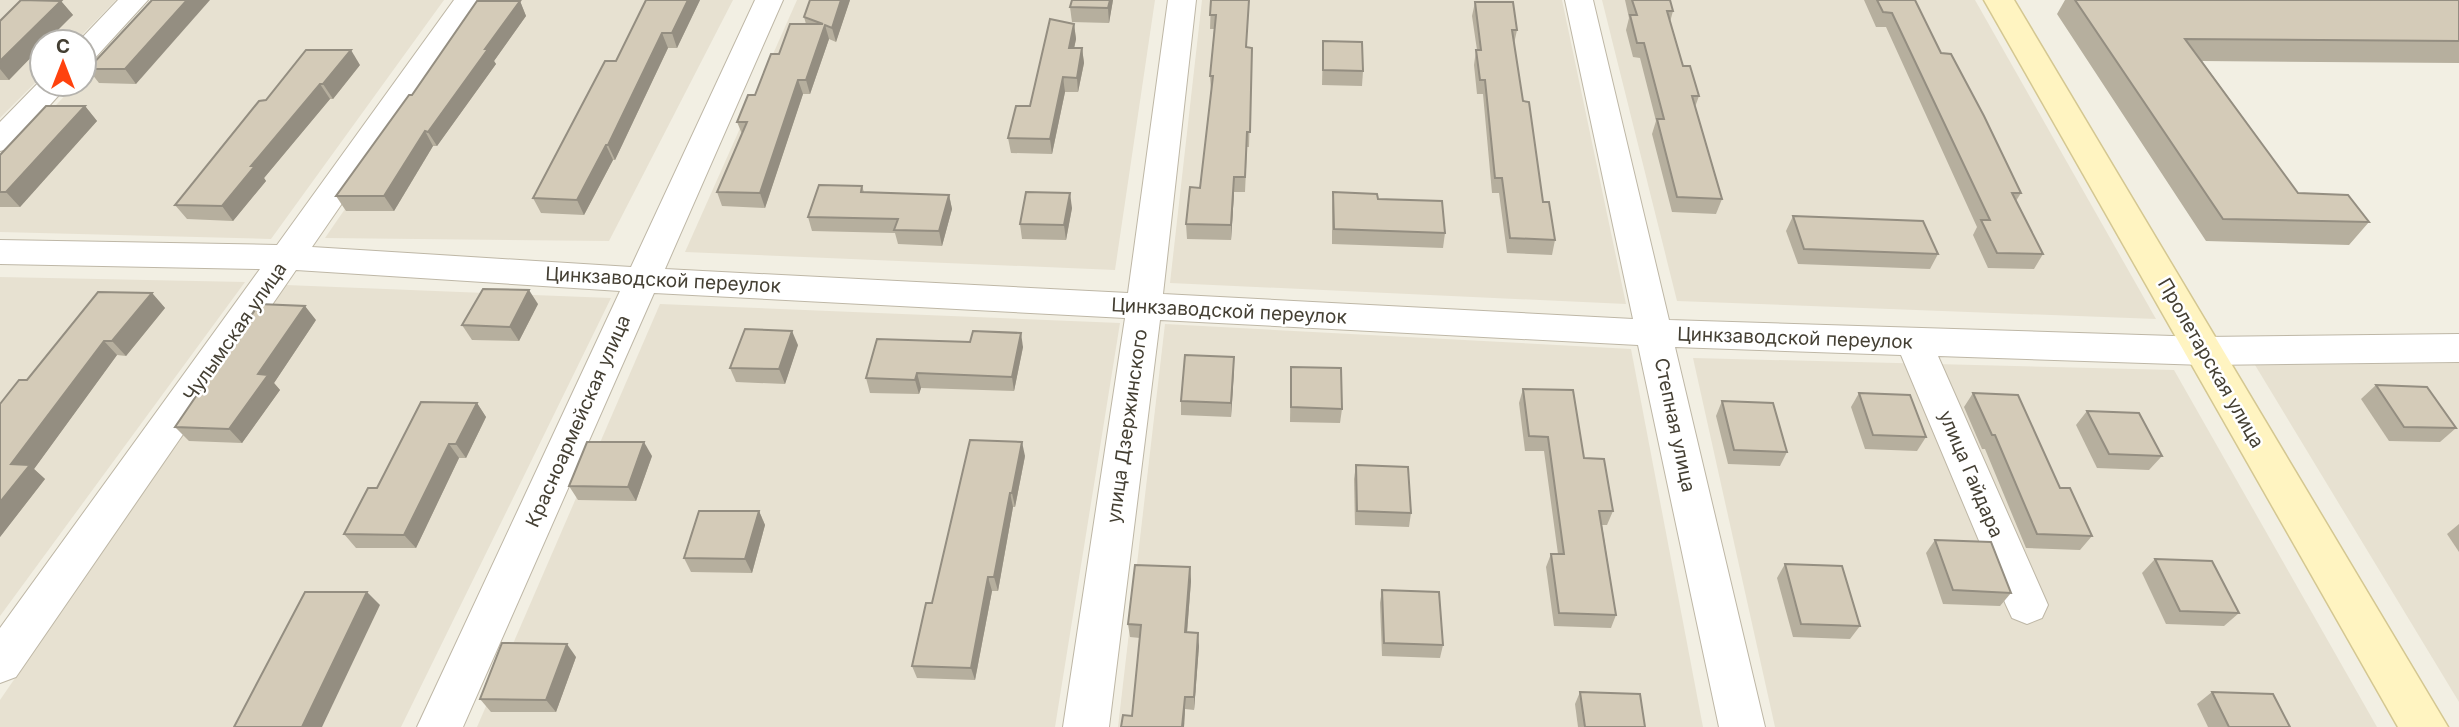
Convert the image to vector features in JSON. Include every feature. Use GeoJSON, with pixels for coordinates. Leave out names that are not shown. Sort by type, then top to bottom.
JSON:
{"type":"FeatureCollection","features":[{"type":"Feature","properties":{"kind":"main road","name":"Пролетарская улица"},"geometry":{"type":"LineString","coordinates":[[1999,0],[2424,727]]}},
{"type":"Feature","properties":{"kind":"street"},"geometry":{"type":"LineString","coordinates":[[98,38],[134,0]]}},
{"type":"Feature","properties":{"kind":"street","name":"Чулымская улица"},"geometry":{"type":"LineString","coordinates":[[0,663],[468,0]]}},
{"type":"Feature","properties":{"kind":"street","name":"Красноармейская улица"},"geometry":{"type":"LineString","coordinates":[[439,727],[769,0]]}},
{"type":"Feature","properties":{"kind":"street","name":"улица Дзержинского"},"geometry":{"type":"LineString","coordinates":[[1086,727],[1144,306],[1182,0]]}},
{"type":"Feature","properties":{"kind":"street","name":"Степная улица"},"geometry":{"type":"LineString","coordinates":[[1579,0],[1742,727]]}},
{"type":"Feature","properties":{"kind":"street"},"geometry":{"type":"LineString","coordinates":[[0,141],[41,98]]}},
{"type":"Feature","properties":{"kind":"street","name":"Цинкзаводской переулок"},"geometry":{"type":"LineString","coordinates":[[0,251],[288,257],[643,280],[1655,333],[2204,351],[2459,348]]}},
{"type":"Feature","properties":{"kind":"street","name":"улица Гайдара"},"geometry":{"type":"LineString","coordinates":[[1914,342],[2027,606]]}},
{"type":"Feature","properties":{"kind":"shaded area"},"geometry":{"type":"Polygon","coordinates":[[[0,0],[116,0],[89,28],[28,28],[28,90],[0,118],[0,0]]]}},
{"type":"Feature","properties":{"kind":"shaded area"},"geometry":{"type":"Polygon","coordinates":[[[156,0],[444,0],[271,239],[0,232],[0,164],[63,98],[98,98],[98,60],[156,0]]]}},
{"type":"Feature","properties":{"kind":"shaded area"},"geometry":{"type":"Polygon","coordinates":[[[489,0],[733,0],[609,241],[325,238],[489,0]]]}},
{"type":"Feature","properties":{"kind":"shaded area"},"geometry":{"type":"Polygon","coordinates":[[[797,0],[1155,0],[1115,270],[685,252],[797,0]]]}},
{"type":"Feature","properties":{"kind":"shaded area"},"geometry":{"type":"Polygon","coordinates":[[[1202,0],[1562,0],[1626,304],[1170,283],[1202,0]]]}},
{"type":"Feature","properties":{"kind":"shaded area"},"geometry":{"type":"Polygon","coordinates":[[[1602,0],[1975,0],[2156,319],[1677,301],[1602,0]]]}},
{"type":"Feature","properties":{"kind":"shaded area"},"geometry":{"type":"Polygon","coordinates":[[[0,277],[245,282],[0,616],[0,277]]]}},
{"type":"Feature","properties":{"kind":"shaded area"},"geometry":{"type":"Polygon","coordinates":[[[286,285],[611,298],[401,727],[0,727],[0,700],[286,285]]]}},
{"type":"Feature","properties":{"kind":"shaded area"},"geometry":{"type":"Polygon","coordinates":[[[660,304],[1120,323],[1055,727],[477,727],[660,304]]]}},
{"type":"Feature","properties":{"kind":"shaded area"},"geometry":{"type":"Polygon","coordinates":[[[1165,324],[1631,349],[1703,727],[1118,727],[1165,324]]]}},
{"type":"Feature","properties":{"kind":"shaded area"},"geometry":{"type":"Polygon","coordinates":[[[1693,358],[2174,370],[2377,727],[1775,727],[1693,358]]]}},
{"type":"Feature","properties":{"kind":"shaded area"},"geometry":{"type":"Polygon","coordinates":[[[2459,363],[2459,702],[2255,365],[2459,363]]]}},
{"type":"Feature","properties":{"kind":"building"},"geometry":{"type":"Polygon","coordinates":[[[21,0],[61,1],[34,28],[28,28],[28,33],[0,61],[0,21],[21,0]]]}},
{"type":"Feature","properties":{"kind":"building"},"geometry":{"type":"Polygon","coordinates":[[[152,0],[187,0],[125,69],[98,69],[98,58],[152,0]]]}},
{"type":"Feature","properties":{"kind":"building"},"geometry":{"type":"Polygon","coordinates":[[[646,0],[688,0],[672,33],[662,33],[608,145],[577,200],[533,198],[605,61],[616,61],[646,0]]]}},
{"type":"Feature","properties":{"kind":"building"},"geometry":{"type":"Polygon","coordinates":[[[810,0],[841,0],[832,28],[825,25],[806,80],[798,80],[760,193],[717,192],[747,122],[737,122],[748,95],[755,95],[771,54],[779,54],[790,24],[823,24],[804,17],[810,0]]]}},
{"type":"Feature","properties":{"kind":"building"},"geometry":{"type":"Polygon","coordinates":[[[1072,0],[1110,0],[1108,8],[1070,7],[1072,0]]]}},
{"type":"Feature","properties":{"kind":"building"},"geometry":{"type":"Polygon","coordinates":[[[1211,0],[1249,0],[1246,47],[1252,48],[1250,132],[1247,132],[1245,177],[1234,177],[1231,225],[1186,224],[1190,187],[1200,188],[1213,76],[1210,76],[1216,15],[1210,15],[1211,0]]]}},
{"type":"Feature","properties":{"kind":"building"},"geometry":{"type":"Polygon","coordinates":[[[1632,0],[1670,0],[1673,11],[1667,11],[1683,66],[1690,66],[1699,96],[1692,96],[1722,199],[1677,197],[1657,119],[1664,119],[1644,43],[1637,43],[1630,15],[1637,15],[1632,0]]]}},
{"type":"Feature","properties":{"kind":"building"},"geometry":{"type":"Polygon","coordinates":[[[1877,0],[1915,0],[1941,53],[1951,54],[2021,193],[2012,193],[2043,254],[1997,253],[1981,220],[1990,220],[1892,13],[1883,12],[1877,0]]]}},
{"type":"Feature","properties":{"kind":"building"},"geometry":{"type":"Polygon","coordinates":[[[2075,0],[2459,0],[2459,41],[2185,39],[2298,193],[2348,195],[2369,222],[2223,219],[2075,0]]]}},
{"type":"Feature","properties":{"kind":"building"},"geometry":{"type":"Polygon","coordinates":[[[477,1],[520,1],[428,132],[425,131],[384,196],[336,196],[409,95],[412,95],[477,1]]]}},
{"type":"Feature","properties":{"kind":"building"},"geometry":{"type":"Polygon","coordinates":[[[1475,2],[1513,2],[1517,30],[1512,30],[1523,101],[1529,102],[1543,202],[1549,202],[1555,240],[1510,238],[1502,178],[1495,178],[1485,80],[1480,80],[1476,50],[1481,50],[1475,2]]]}},
{"type":"Feature","properties":{"kind":"building"},"geometry":{"type":"Polygon","coordinates":[[[1050,19],[1074,24],[1069,48],[1082,48],[1077,78],[1063,77],[1050,139],[1008,138],[1016,106],[1030,106],[1050,19]]]}},
{"type":"Feature","properties":{"kind":"building"},"geometry":{"type":"Polygon","coordinates":[[[1323,41],[1362,42],[1363,71],[1323,70],[1323,41]]]}},
{"type":"Feature","properties":{"kind":"building"},"geometry":{"type":"Polygon","coordinates":[[[306,50],[351,50],[251,166],[255,166],[222,206],[175,205],[259,101],[266,100],[306,50]]]}},
{"type":"Feature","properties":{"kind":"building"},"geometry":{"type":"Polygon","coordinates":[[[46,106],[85,106],[6,192],[0,192],[0,155],[46,106]]]}},
{"type":"Feature","properties":{"kind":"building"},"geometry":{"type":"Polygon","coordinates":[[[819,185],[862,186],[861,192],[949,195],[939,231],[894,230],[898,219],[808,217],[819,185]]]}},
{"type":"Feature","properties":{"kind":"building"},"geometry":{"type":"Polygon","coordinates":[[[1026,192],[1070,193],[1064,225],[1020,224],[1026,192]]]}},
{"type":"Feature","properties":{"kind":"building"},"geometry":{"type":"Polygon","coordinates":[[[1333,192],[1377,194],[1378,199],[1442,201],[1445,233],[1334,229],[1333,192]]]}},
{"type":"Feature","properties":{"kind":"building"},"geometry":{"type":"Polygon","coordinates":[[[1793,216],[1923,221],[1938,254],[1804,249],[1793,216]]]}},
{"type":"Feature","properties":{"kind":"building"},"geometry":{"type":"Polygon","coordinates":[[[483,289],[529,290],[510,327],[462,325],[483,289]]]}},
{"type":"Feature","properties":{"kind":"building"},"geometry":{"type":"Polygon","coordinates":[[[98,292],[152,293],[112,341],[104,341],[11,464],[30,465],[0,502],[0,404],[19,380],[27,380],[98,292]]]}},
{"type":"Feature","properties":{"kind":"building"},"geometry":{"type":"Polygon","coordinates":[[[259,304],[305,306],[258,374],[268,375],[229,429],[175,427],[259,304]]]}},
{"type":"Feature","properties":{"kind":"building"},"geometry":{"type":"Polygon","coordinates":[[[745,329],[792,331],[779,369],[730,368],[745,329]]]}},
{"type":"Feature","properties":{"kind":"building"},"geometry":{"type":"Polygon","coordinates":[[[973,331],[1021,333],[1012,377],[917,373],[915,380],[866,378],[877,339],[970,342],[973,331]]]}},
{"type":"Feature","properties":{"kind":"building"},"geometry":{"type":"Polygon","coordinates":[[[1185,355],[1234,357],[1231,403],[1181,401],[1185,355]]]}},
{"type":"Feature","properties":{"kind":"building"},"geometry":{"type":"Polygon","coordinates":[[[1291,367],[1341,368],[1342,409],[1291,407],[1291,367]]]}},
{"type":"Feature","properties":{"kind":"building"},"geometry":{"type":"Polygon","coordinates":[[[2376,385],[2427,387],[2456,428],[2404,427],[2376,385]]]}},
{"type":"Feature","properties":{"kind":"building"},"geometry":{"type":"Polygon","coordinates":[[[1523,389],[1573,390],[1584,458],[1604,459],[1613,511],[1599,511],[1616,615],[1559,613],[1551,554],[1564,554],[1548,437],[1529,436],[1523,389]]]}},
{"type":"Feature","properties":{"kind":"building"},"geometry":{"type":"Polygon","coordinates":[[[1859,393],[1910,395],[1926,437],[1873,435],[1859,393]]]}},
{"type":"Feature","properties":{"kind":"building"},"geometry":{"type":"Polygon","coordinates":[[[1973,393],[2018,395],[2060,488],[2070,488],[2092,536],[2037,534],[1995,435],[1992,435],[1973,393]]]}},
{"type":"Feature","properties":{"kind":"building"},"geometry":{"type":"Polygon","coordinates":[[[1722,401],[1773,403],[1787,452],[1734,450],[1722,401]]]}},
{"type":"Feature","properties":{"kind":"building"},"geometry":{"type":"Polygon","coordinates":[[[421,402],[477,403],[456,444],[449,444],[404,535],[344,534],[368,488],[377,488],[421,402]]]}},
{"type":"Feature","properties":{"kind":"building"},"geometry":{"type":"Polygon","coordinates":[[[2087,411],[2139,413],[2162,456],[2109,454],[2087,411]]]}},
{"type":"Feature","properties":{"kind":"building"},"geometry":{"type":"Polygon","coordinates":[[[970,440],[1022,442],[994,577],[988,577],[971,668],[912,666],[926,603],[932,603],[970,440]]]}},
{"type":"Feature","properties":{"kind":"building"},"geometry":{"type":"Polygon","coordinates":[[[587,442],[644,442],[628,487],[569,486],[587,442]]]}},
{"type":"Feature","properties":{"kind":"building"},"geometry":{"type":"Polygon","coordinates":[[[1356,465],[1408,467],[1411,513],[1357,511],[1356,465]]]}},
{"type":"Feature","properties":{"kind":"building"},"geometry":{"type":"Polygon","coordinates":[[[699,511],[759,511],[745,559],[684,558],[699,511]]]}},
{"type":"Feature","properties":{"kind":"building"},"geometry":{"type":"Polygon","coordinates":[[[1935,540],[1991,542],[2011,593],[1953,590],[1935,540]]]}},
{"type":"Feature","properties":{"kind":"building"},"geometry":{"type":"Polygon","coordinates":[[[2155,559],[2212,561],[2239,613],[2180,611],[2155,559]]]}},
{"type":"Feature","properties":{"kind":"building"},"geometry":{"type":"Polygon","coordinates":[[[1785,564],[1842,566],[1860,626],[1801,624],[1785,564]]]}},
{"type":"Feature","properties":{"kind":"building"},"geometry":{"type":"Polygon","coordinates":[[[1135,565],[1190,567],[1185,632],[1198,633],[1194,697],[1185,697],[1182,727],[1121,727],[1123,715],[1132,716],[1141,625],[1128,624],[1135,565]]]}},
{"type":"Feature","properties":{"kind":"building"},"geometry":{"type":"Polygon","coordinates":[[[1382,590],[1439,592],[1443,645],[1384,643],[1382,590]]]}},
{"type":"Feature","properties":{"kind":"building"},"geometry":{"type":"Polygon","coordinates":[[[305,592],[367,592],[302,727],[234,727],[305,592]]]}},
{"type":"Feature","properties":{"kind":"building"},"geometry":{"type":"Polygon","coordinates":[[[502,643],[567,644],[546,700],[480,699],[502,643]]]}},
{"type":"Feature","properties":{"kind":"building"},"geometry":{"type":"Polygon","coordinates":[[[1580,692],[1640,694],[1645,727],[1585,727],[1580,692]]]}},
{"type":"Feature","properties":{"kind":"building"},"geometry":{"type":"Polygon","coordinates":[[[2212,692],[2273,694],[2290,727],[2229,727],[2212,692]]]}}]}
